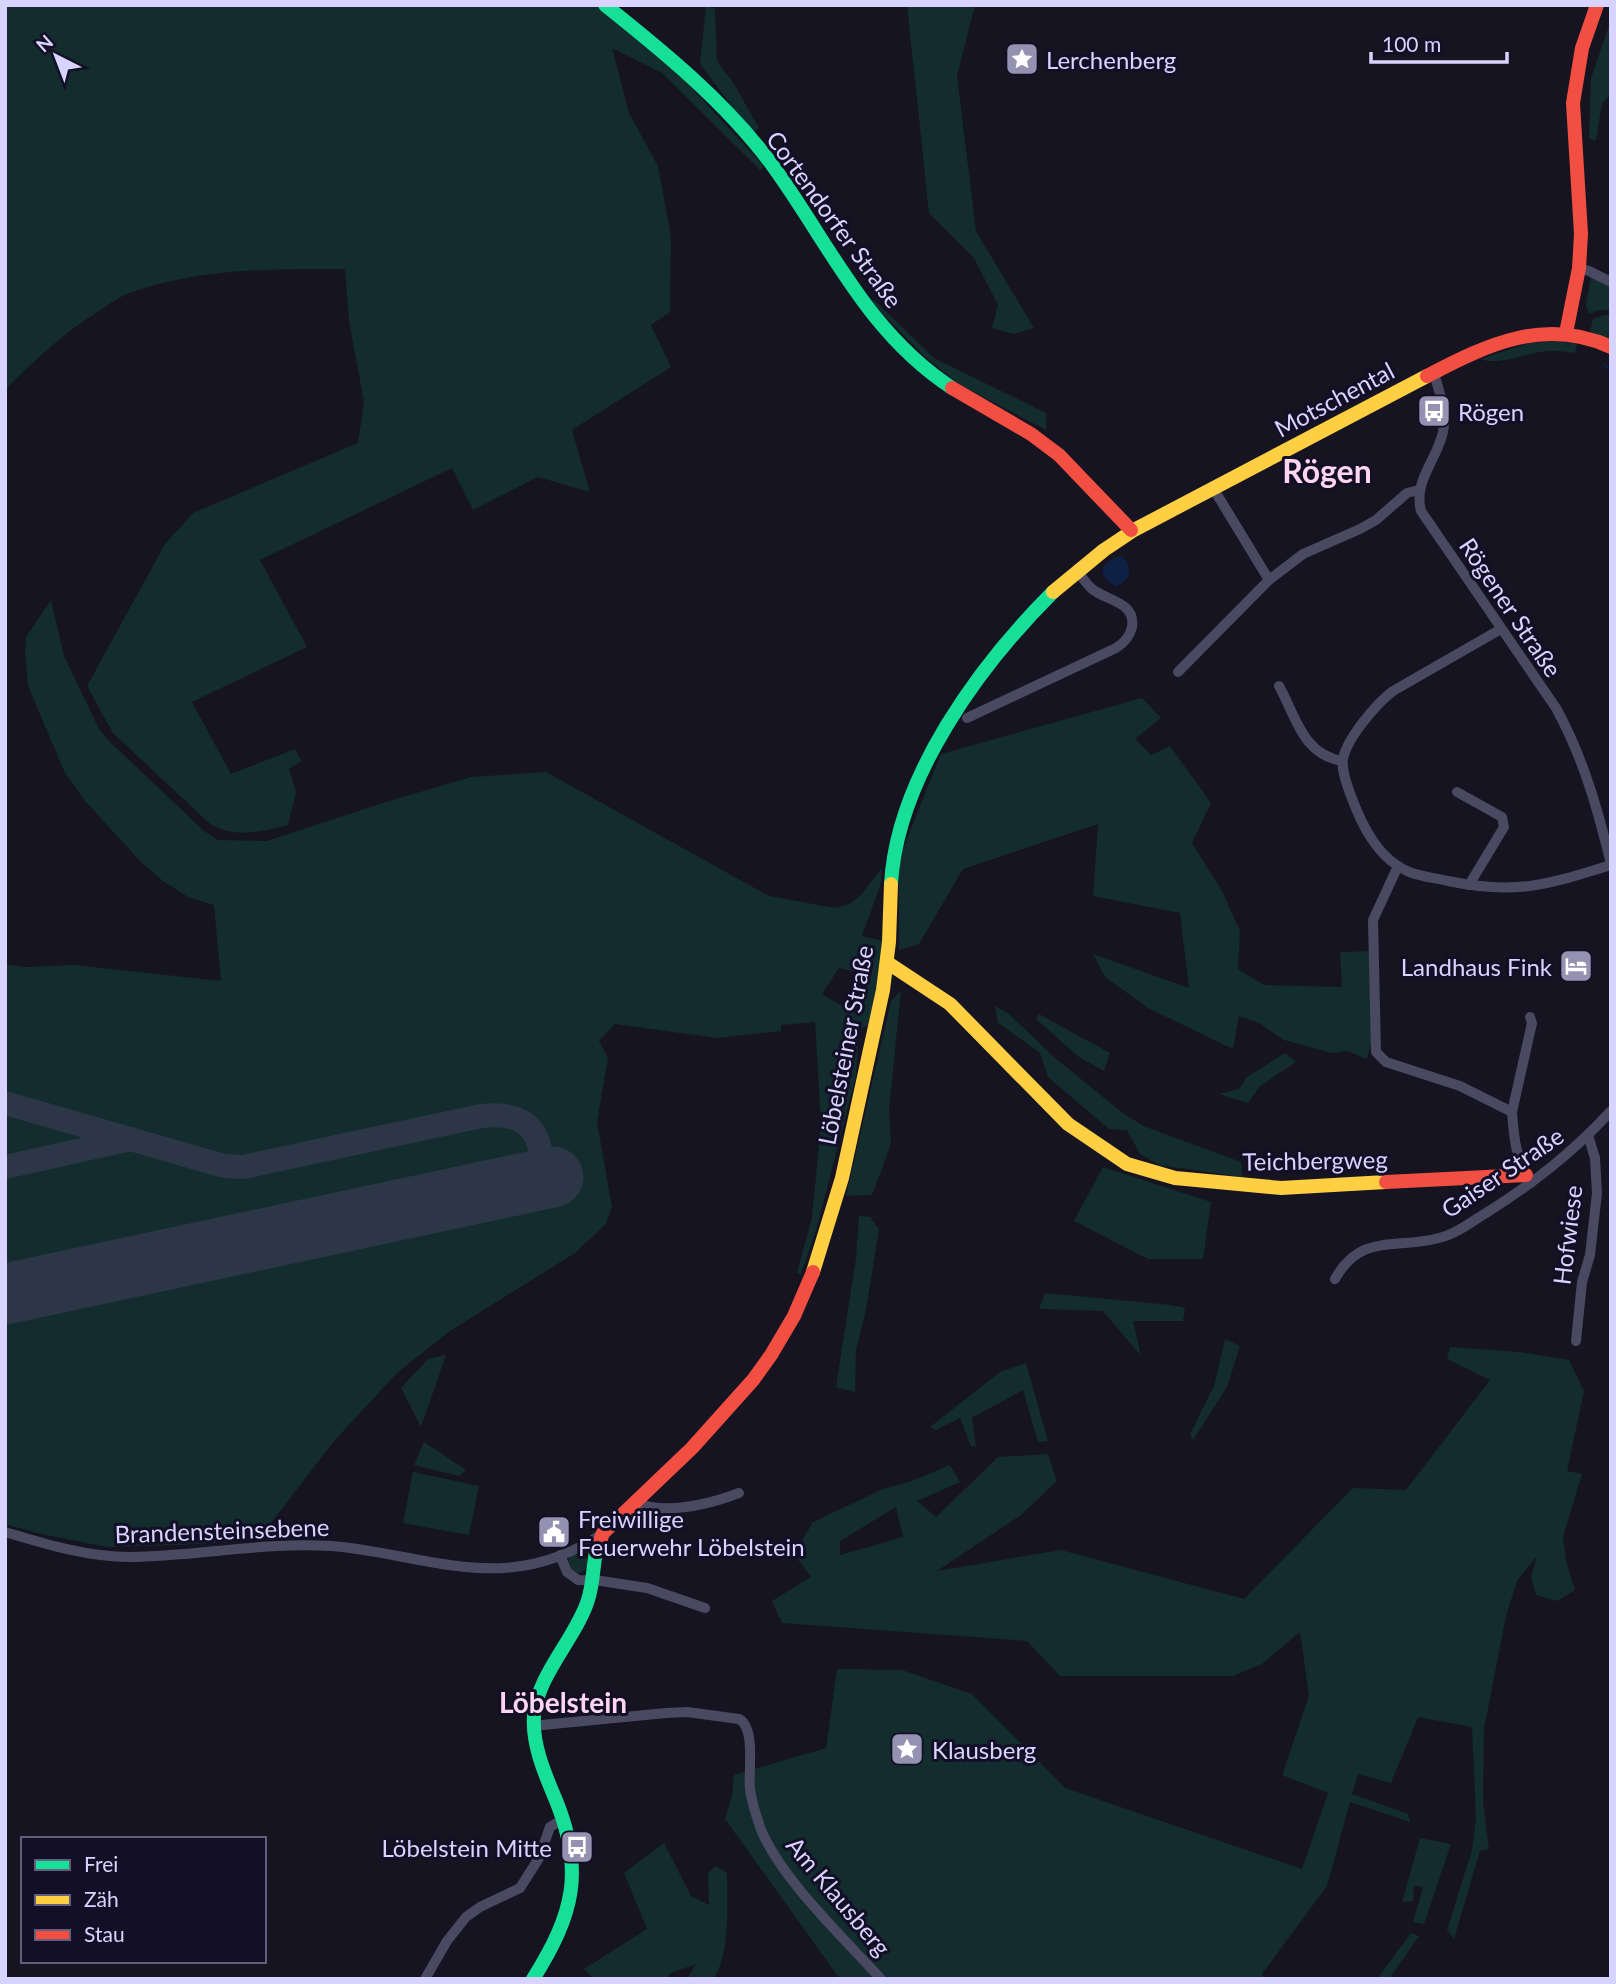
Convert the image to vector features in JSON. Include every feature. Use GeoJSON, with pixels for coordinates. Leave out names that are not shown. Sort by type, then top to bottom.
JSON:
{"type":"FeatureCollection","features":[{"type":"Feature","properties":{"kind":"street","name":"Cortendorfer Straße"},"geometry":{"type":"LineString","coordinates":[[605,5],[661,49],[757,146],[783,181],[849,284],[913,358],[961,395],[1047,445],[1090,485],[1131,530]]}},
{"type":"Feature","properties":{"kind":"street"},"geometry":{"type":"LineString","coordinates":[[1566,333],[1578,268],[1581,212],[1573,103],[1582,48],[1597,5]]}},
{"type":"Feature","properties":{"kind":"street"},"geometry":{"type":"LineString","coordinates":[[1578,268],[1611,282]]}},
{"type":"Feature","properties":{"kind":"street","name":"Motschental"},"geometry":{"type":"LineString","coordinates":[[1131,530],[1434,373],[1506,341],[1530,335],[1566,333],[1582,335],[1611,347]]}},
{"type":"Feature","properties":{"kind":"street"},"geometry":{"type":"LineString","coordinates":[[1178,672],[1269,580],[1303,554],[1376,520],[1407,493],[1419,490],[1443,431],[1444,411],[1434,373]]}},
{"type":"Feature","properties":{"kind":"street"},"geometry":{"type":"LineString","coordinates":[[1213,488],[1269,580]]}},
{"type":"Feature","properties":{"kind":"street","name":"Rögener Straße"},"geometry":{"type":"LineString","coordinates":[[1419,490],[1419,503],[1424,517],[1556,708],[1573,740],[1586,773],[1611,864]]}},
{"type":"Feature","properties":{"kind":"street","name":"Löbelsteiner Straße"},"geometry":{"type":"LineString","coordinates":[[603,1533],[711,1428],[738,1398],[771,1354],[801,1299],[833,1207],[888,963],[890,880],[895,853],[906,815],[941,736],[975,680],[1009,636],[1035,608],[1077,571],[1131,530]]}},
{"type":"Feature","properties":{"kind":"street"},"geometry":{"type":"LineString","coordinates":[[967,718],[1116,648],[1125,641],[1132,625],[1128,611],[1118,601],[1092,589],[1077,571]]}},
{"type":"Feature","properties":{"kind":"street"},"geometry":{"type":"LineString","coordinates":[[1502,629],[1392,691],[1381,701],[1348,745],[1342,761],[1349,791],[1363,827],[1385,856],[1398,866],[1412,873],[1469,885],[1497,889],[1524,888],[1548,884],[1611,864]]}},
{"type":"Feature","properties":{"kind":"street"},"geometry":{"type":"LineString","coordinates":[[1279,686],[1299,731],[1320,752],[1342,761]]}},
{"type":"Feature","properties":{"kind":"street"},"geometry":{"type":"LineString","coordinates":[[1457,792],[1502,817],[1504,822],[1504,827],[1469,885]]}},
{"type":"Feature","properties":{"kind":"street"},"geometry":{"type":"LineString","coordinates":[[1398,866],[1373,919],[1376,1052],[1385,1062],[1460,1086],[1512,1112]]}},
{"type":"Feature","properties":{"kind":"street","name":"Teichbergweg"},"geometry":{"type":"LineString","coordinates":[[888,963],[950,1004],[1068,1124],[1127,1164],[1175,1178],[1281,1188],[1529,1179]]}},
{"type":"Feature","properties":{"kind":"street"},"geometry":{"type":"LineString","coordinates":[[1529,1179],[1518,1160],[1512,1112],[1532,1023],[1530,1017]]}},
{"type":"Feature","properties":{"kind":"street","name":"Gaiser Straße"},"geometry":{"type":"LineString","coordinates":[[1335,1279],[1343,1264],[1364,1249],[1439,1238],[1459,1230],[1588,1135],[1611,1111]]}},
{"type":"Feature","properties":{"kind":"street","name":"Hofwiese"},"geometry":{"type":"LineString","coordinates":[[1576,1341],[1582,1282],[1590,1255],[1597,1193],[1595,1158],[1588,1135]]}},
{"type":"Feature","properties":{"kind":"street"},"geometry":{"type":"LineString","coordinates":[[635,1503],[653,1508],[694,1506],[739,1493]]}},
{"type":"Feature","properties":{"kind":"street","name":"Brandensteinsebene"},"geometry":{"type":"LineString","coordinates":[[5,1532],[80,1551],[127,1557],[186,1555],[287,1545],[375,1551],[473,1567],[504,1568],[560,1555],[589,1543],[603,1533]]}},
{"type":"Feature","properties":{"kind":"street"},"geometry":{"type":"LineString","coordinates":[[533,1979],[555,1938],[572,1892],[573,1853],[535,1744],[533,1708],[588,1600],[596,1549],[603,1533]]}},
{"type":"Feature","properties":{"kind":"street"},"geometry":{"type":"LineString","coordinates":[[560,1555],[570,1575],[578,1580],[647,1588],[705,1608]]}},
{"type":"Feature","properties":{"kind":"street","name":"Am Klausberg"},"geometry":{"type":"LineString","coordinates":[[532,1726],[687,1712],[739,1718],[744,1721],[749,1736],[750,1791],[761,1830],[774,1854],[797,1885],[881,1979]]}},
{"type":"Feature","properties":{"kind":"street"},"geometry":{"type":"LineString","coordinates":[[425,1979],[447,1941],[466,1917],[480,1907],[520,1888],[539,1858],[550,1827],[563,1819]]}},
{"type":"Feature","properties":{"kind":"green space"},"geometry":{"type":"Polygon","coordinates":[[[5,5],[594,5],[671,66],[764,166],[760,170],[662,73],[612,48],[629,113],[658,166],[671,237],[670,312],[651,325],[671,367],[572,430],[590,492],[538,477],[473,510],[452,468],[260,560],[307,647],[192,702],[231,774],[295,749],[301,761],[289,769],[296,792],[288,825],[238,833],[209,823],[113,733],[87,686],[165,544],[193,513],[358,443],[364,402],[349,321],[345,269],[262,270],[207,275],[153,285],[127,294],[61,338],[5,390],[5,5]]]}},
{"type":"Feature","properties":{"kind":"green space"},"geometry":{"type":"Polygon","coordinates":[[[706,5],[715,9],[717,61],[734,84],[759,128],[752,133],[700,64],[706,5]]]}},
{"type":"Feature","properties":{"kind":"green space"},"geometry":{"type":"Polygon","coordinates":[[[907,5],[975,5],[957,76],[976,231],[1034,328],[1014,334],[992,328],[998,305],[974,258],[929,213],[907,5]]]}},
{"type":"Feature","properties":{"kind":"green space"},"geometry":{"type":"Polygon","coordinates":[[[1611,20],[1611,94],[1602,103],[1596,140],[1589,139],[1591,78],[1611,20]]]}},
{"type":"Feature","properties":{"kind":"green space"},"geometry":{"type":"Polygon","coordinates":[[[1591,276],[1611,288],[1611,310],[1598,310],[1589,314],[1586,305],[1591,276]]]}},
{"type":"Feature","properties":{"kind":"green space"},"geometry":{"type":"Polygon","coordinates":[[[873,299],[934,358],[1046,413],[1046,430],[960,385],[924,356],[872,303],[873,299]]]}},
{"type":"Feature","properties":{"kind":"green space"},"geometry":{"type":"Polygon","coordinates":[[[1611,315],[1611,342],[1590,332],[1593,319],[1611,315]]]}},
{"type":"Feature","properties":{"kind":"green space"},"geometry":{"type":"Polygon","coordinates":[[[1557,341],[1577,344],[1575,353],[1550,351],[1504,360],[1480,359],[1529,343],[1557,341]]]}},
{"type":"Feature","properties":{"kind":"green space"},"geometry":{"type":"Polygon","coordinates":[[[51,600],[64,656],[98,727],[107,739],[204,831],[218,840],[267,841],[471,777],[546,772],[769,896],[835,908],[849,904],[860,896],[882,868],[881,883],[862,936],[884,941],[876,992],[868,1025],[859,1030],[856,1076],[817,1227],[801,1274],[797,1273],[812,1217],[821,1124],[815,1022],[781,1025],[781,1031],[717,1038],[615,1024],[599,1041],[608,1058],[597,1122],[612,1207],[606,1224],[575,1253],[450,1331],[397,1373],[334,1441],[258,1540],[107,1547],[5,1524],[5,964],[25,967],[74,965],[221,981],[214,905],[188,897],[163,881],[140,861],[86,802],[65,773],[28,686],[26,637],[51,600]],[[839,968],[822,994],[852,1012],[864,996],[865,980],[857,973],[839,968]]]}},
{"type":"Feature","properties":{"kind":"green space"},"geometry":{"type":"Polygon","coordinates":[[[1142,698],[1161,718],[1135,739],[1151,755],[1170,746],[1211,803],[1192,843],[1222,891],[1240,931],[1238,969],[1264,985],[1342,987],[1340,952],[1371,951],[1371,1044],[1367,1059],[1347,1051],[1332,1053],[1284,1040],[1259,1023],[1239,1016],[1233,1049],[1148,1008],[1105,977],[1093,954],[1189,988],[1180,913],[1093,896],[1098,824],[963,869],[919,944],[899,950],[899,859],[941,754],[1142,698]]]}},
{"type":"Feature","properties":{"kind":"green space"},"geometry":{"type":"Polygon","coordinates":[[[901,991],[889,1109],[891,1144],[872,1195],[846,1196],[891,1001],[901,991]]]}},
{"type":"Feature","properties":{"kind":"green space"},"geometry":{"type":"Polygon","coordinates":[[[995,1006],[1009,1014],[1054,1057],[1124,1114],[1146,1127],[1241,1162],[1242,1177],[1159,1165],[1140,1154],[1127,1130],[1109,1129],[1048,1077],[1040,1053],[998,1023],[995,1006]]]}},
{"type":"Feature","properties":{"kind":"green space"},"geometry":{"type":"Polygon","coordinates":[[[1039,1014],[1110,1053],[1104,1071],[1079,1057],[1036,1019],[1039,1014]]]}},
{"type":"Feature","properties":{"kind":"green space"},"geometry":{"type":"Polygon","coordinates":[[[1285,1053],[1296,1062],[1260,1086],[1248,1103],[1219,1094],[1239,1089],[1247,1077],[1285,1053]]]}},
{"type":"Feature","properties":{"kind":"green space"},"geometry":{"type":"Polygon","coordinates":[[[1103,1167],[1211,1202],[1203,1259],[1148,1259],[1074,1221],[1103,1167]]]}},
{"type":"Feature","properties":{"kind":"green space"},"geometry":{"type":"Polygon","coordinates":[[[859,1216],[870,1217],[879,1229],[866,1310],[856,1350],[855,1392],[836,1387],[856,1258],[859,1216]]]}},
{"type":"Feature","properties":{"kind":"green space"},"geometry":{"type":"Polygon","coordinates":[[[1045,1293],[1171,1305],[1185,1308],[1183,1321],[1133,1321],[1141,1356],[1103,1311],[1039,1309],[1045,1293]]]}},
{"type":"Feature","properties":{"kind":"green space"},"geometry":{"type":"Polygon","coordinates":[[[1225,1339],[1240,1346],[1227,1387],[1193,1440],[1190,1434],[1214,1386],[1225,1339]]]}},
{"type":"Feature","properties":{"kind":"green space"},"geometry":{"type":"Polygon","coordinates":[[[1450,1347],[1519,1352],[1569,1360],[1584,1391],[1567,1471],[1582,1474],[1563,1537],[1567,1565],[1575,1590],[1557,1601],[1536,1595],[1531,1577],[1537,1556],[1517,1581],[1506,1616],[1484,1729],[1483,1801],[1489,1849],[1480,1851],[1454,1939],[1447,1930],[1472,1850],[1476,1820],[1472,1727],[1418,1717],[1391,1783],[1358,1774],[1352,1794],[1408,1814],[1410,1822],[1350,1802],[1327,1886],[1262,1974],[1264,1979],[840,1979],[725,1819],[732,1796],[734,1775],[826,1748],[837,1669],[902,1670],[972,1694],[1065,1788],[1302,1869],[1328,1793],[1282,1775],[1309,1696],[1300,1632],[1262,1664],[1233,1676],[1060,1676],[1027,1641],[782,1623],[772,1601],[811,1577],[794,1554],[813,1522],[883,1489],[912,1481],[950,1465],[960,1482],[917,1501],[936,1517],[998,1457],[1048,1454],[1057,1481],[1021,1515],[937,1571],[1061,1550],[1244,1599],[1353,1488],[1406,1490],[1490,1380],[1447,1359],[1450,1347]],[[896,1507],[840,1541],[840,1555],[903,1537],[896,1507]]]}},
{"type":"Feature","properties":{"kind":"green space"},"geometry":{"type":"Polygon","coordinates":[[[446,1355],[421,1427],[401,1388],[428,1359],[446,1355]]]}},
{"type":"Feature","properties":{"kind":"green space"},"geometry":{"type":"Polygon","coordinates":[[[1026,1363],[1048,1441],[1038,1442],[1023,1390],[972,1418],[976,1447],[971,1446],[960,1418],[936,1430],[930,1427],[1000,1372],[1026,1363]]]}},
{"type":"Feature","properties":{"kind":"green space"},"geometry":{"type":"Polygon","coordinates":[[[424,1442],[466,1470],[459,1476],[414,1465],[424,1442]]]}},
{"type":"Feature","properties":{"kind":"green space"},"geometry":{"type":"Polygon","coordinates":[[[413,1472],[479,1486],[469,1535],[403,1523],[413,1472]]]}},
{"type":"Feature","properties":{"kind":"green space"},"geometry":{"type":"Polygon","coordinates":[[[574,1553],[582,1553],[588,1563],[582,1573],[574,1573],[568,1567],[568,1559],[574,1553]]]}},
{"type":"Feature","properties":{"kind":"green space"},"geometry":{"type":"Polygon","coordinates":[[[1420,1838],[1451,1844],[1424,1924],[1413,1922],[1423,1887],[1414,1886],[1413,1901],[1402,1902],[1420,1838]]]}},
{"type":"Feature","properties":{"kind":"green space"},"geometry":{"type":"Polygon","coordinates":[[[664,1843],[691,1896],[709,1905],[708,1873],[716,1866],[727,1873],[727,1928],[719,1969],[713,1979],[687,1979],[696,1964],[671,1973],[665,1979],[594,1979],[584,1969],[647,1929],[624,1873],[664,1843]]]}},
{"type":"Feature","properties":{"kind":"green space"},"geometry":{"type":"Polygon","coordinates":[[[1411,1933],[1419,1936],[1389,1979],[1377,1979],[1411,1933]]]}},
{"type":"Feature","properties":{"kind":"water"},"geometry":{"type":"Polygon","coordinates":[[[1122,556],[1128,565],[1129,573],[1126,580],[1116,586],[1105,578],[1103,569],[1109,561],[1122,556]]]}},
{"type":"Feature","properties":{"kind":"waterway"},"geometry":{"type":"LineString","coordinates":[[1604,365],[1611,370]]}},
{"type":"Feature","properties":{"kind":"taxiway"},"geometry":{"type":"LineString","coordinates":[[5,1103],[224,1166],[243,1167],[481,1116],[498,1115],[511,1117],[530,1128],[540,1149],[541,1179]]}},
{"type":"Feature","properties":{"kind":"taxiway"},"geometry":{"type":"LineString","coordinates":[[5,1167],[131,1139]]}},
{"type":"Feature","properties":{"kind":"runway"},"geometry":{"type":"LineString","coordinates":[[5,1294],[553,1177]]}},
{"type":"Feature","properties":{"kind":"traffic: fast"},"geometry":{"type":"LineString","coordinates":[[605,5],[671,59],[733,118],[770,162],[872,313],[895,340],[952,388]]}},
{"type":"Feature","properties":{"kind":"traffic: fast"},"geometry":{"type":"LineString","coordinates":[[891,884],[897,844],[909,804],[947,725],[998,653],[1053,592]]}},
{"type":"Feature","properties":{"kind":"traffic: fast"},"geometry":{"type":"LineString","coordinates":[[533,1979],[547,1956],[566,1912],[572,1870],[564,1824],[537,1747],[534,1716],[542,1686],[588,1600],[596,1552]]}},
{"type":"Feature","properties":{"kind":"traffic: slow"},"geometry":{"type":"LineString","coordinates":[[1053,592],[1104,550],[1134,530],[1427,376]]}},
{"type":"Feature","properties":{"kind":"traffic: slow"},"geometry":{"type":"LineString","coordinates":[[813,1272],[842,1178],[883,990],[889,942],[891,884]]}},
{"type":"Feature","properties":{"kind":"traffic: slow"},"geometry":{"type":"LineString","coordinates":[[888,963],[950,1004],[1068,1124],[1127,1164],[1175,1178],[1281,1188],[1386,1182]]}},
{"type":"Feature","properties":{"kind":"traffic: jam"},"geometry":{"type":"LineString","coordinates":[[1566,333],[1579,268],[1581,234],[1573,103],[1582,48],[1597,5]]}},
{"type":"Feature","properties":{"kind":"traffic: jam"},"geometry":{"type":"LineString","coordinates":[[1427,376],[1472,354],[1517,338],[1563,334],[1586,338],[1611,347]]}},
{"type":"Feature","properties":{"kind":"traffic: jam"},"geometry":{"type":"LineString","coordinates":[[952,388],[1031,434],[1059,455],[1131,530]]}},
{"type":"Feature","properties":{"kind":"traffic: jam"},"geometry":{"type":"LineString","coordinates":[[1386,1182],[1526,1175]]}},
{"type":"Feature","properties":{"kind":"traffic: jam"},"geometry":{"type":"LineString","coordinates":[[596,1552],[603,1533],[692,1448],[753,1380],[794,1316],[813,1272]]}},
{"type":"Feature","properties":{"kind":"place","name":"Lerchenberg"},"geometry":{"type":"Point","coordinates":[1022,59]}},
{"type":"Feature","properties":{"kind":"place","name":"Rögen"},"geometry":{"type":"Point","coordinates":[1434,411]}},
{"type":"Feature","properties":{"kind":"place","name":"Landhaus Fink"},"geometry":{"type":"Point","coordinates":[1576,966]}},
{"type":"Feature","properties":{"kind":"place","name":"Freiwillige Feuerwehr Löbelstein"},"geometry":{"type":"Point","coordinates":[554,1532]}},
{"type":"Feature","properties":{"kind":"place","name":"Klausberg"},"geometry":{"type":"Point","coordinates":[907,1749]}},
{"type":"Feature","properties":{"kind":"place","name":"Löbelstein Mitte"},"geometry":{"type":"Point","coordinates":[577,1847]}},
{"type":"Feature","properties":{"kind":"district","name":"Rögen"},"geometry":{"type":"Point","coordinates":[1327,470]}},
{"type":"Feature","properties":{"kind":"district","name":"Löbelstein"},"geometry":{"type":"Point","coordinates":[563,1702]}}]}
